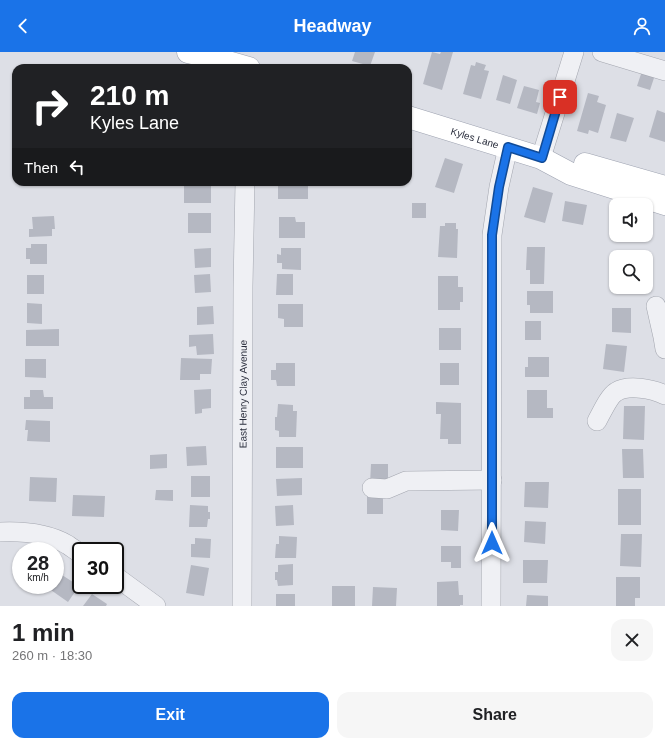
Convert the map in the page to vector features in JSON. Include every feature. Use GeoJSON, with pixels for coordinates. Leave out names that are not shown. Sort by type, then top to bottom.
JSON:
{"type":"FeatureCollection","features":[{"type":"Feature","properties":{"kind":"main road"},"geometry":{"type":"LineString","coordinates":[[188,52],[238,63]]}},
{"type":"Feature","properties":{"kind":"main road","name":"Kyles Lane"},"geometry":{"type":"LineString","coordinates":[[412,117],[542,158],[571,174],[665,204]]}},
{"type":"Feature","properties":{"kind":"main road","name":"Kyles Lane"},"geometry":{"type":"LineString","coordinates":[[542,158],[574,160],[665,187]]}},
{"type":"Feature","properties":{"kind":"street"},"geometry":{"type":"LineString","coordinates":[[542,158],[574,52]]}},
{"type":"Feature","properties":{"kind":"street"},"geometry":{"type":"LineString","coordinates":[[602,52],[665,71]]}},
{"type":"Feature","properties":{"kind":"street"},"geometry":{"type":"LineString","coordinates":[[491,606],[492,235],[499,187],[508,147]]}},
{"type":"Feature","properties":{"kind":"street","name":"East Henry Clay Avenue"},"geometry":{"type":"LineString","coordinates":[[242,606],[243,287],[245,186]]}},
{"type":"Feature","properties":{"kind":"street"},"geometry":{"type":"LineString","coordinates":[[656,306],[665,349]]}},
{"type":"Feature","properties":{"kind":"street"},"geometry":{"type":"LineString","coordinates":[[597,421],[616,392],[629,388],[637,388],[659,392],[665,395]]}},
{"type":"Feature","properties":{"kind":"street"},"geometry":{"type":"LineString","coordinates":[[372,488],[387,489],[406,481],[492,480]]}},
{"type":"Feature","properties":{"kind":"street"},"geometry":{"type":"LineString","coordinates":[[0,532],[33,534],[51,538],[72,548]]}},
{"type":"Feature","properties":{"kind":"street"},"geometry":{"type":"LineString","coordinates":[[124,583],[156,606]]}},
{"type":"Feature","properties":{"kind":"building"},"geometry":{"type":"Polygon","coordinates":[[[355,52],[375,52],[371,64],[363,64],[352,61],[355,52]]]}},
{"type":"Feature","properties":{"kind":"building"},"geometry":{"type":"Polygon","coordinates":[[[432,52],[440,54],[441,52],[453,52],[442,90],[423,84],[432,52]]]}},
{"type":"Feature","properties":{"kind":"building"},"geometry":{"type":"Polygon","coordinates":[[[476,62],[486,65],[484,70],[489,71],[481,99],[463,94],[471,65],[475,66],[476,62]]]}},
{"type":"Feature","properties":{"kind":"building"},"geometry":{"type":"Polygon","coordinates":[[[642,71],[655,75],[650,90],[637,86],[642,71]]]}},
{"type":"Feature","properties":{"kind":"building"},"geometry":{"type":"Polygon","coordinates":[[[503,75],[517,80],[510,104],[496,100],[503,75]]]}},
{"type":"Feature","properties":{"kind":"building"},"geometry":{"type":"Polygon","coordinates":[[[524,86],[539,90],[536,102],[540,103],[537,114],[517,108],[524,86]]]}},
{"type":"Feature","properties":{"kind":"building"},"geometry":{"type":"Polygon","coordinates":[[[588,93],[599,96],[597,102],[606,105],[598,133],[589,130],[588,134],[577,131],[588,93]]]}},
{"type":"Feature","properties":{"kind":"building"},"geometry":{"type":"Polygon","coordinates":[[[657,110],[665,113],[665,142],[649,137],[657,110]]]}},
{"type":"Feature","properties":{"kind":"building"},"geometry":{"type":"Polygon","coordinates":[[[617,113],[634,118],[626,142],[610,138],[617,113]]]}},
{"type":"Feature","properties":{"kind":"building"},"geometry":{"type":"Polygon","coordinates":[[[445,158],[463,164],[454,193],[435,187],[445,158]]]}},
{"type":"Feature","properties":{"kind":"building"},"geometry":{"type":"Polygon","coordinates":[[[184,186],[211,186],[211,203],[184,203],[184,186]]]}},
{"type":"Feature","properties":{"kind":"building"},"geometry":{"type":"Polygon","coordinates":[[[278,186],[308,186],[308,199],[278,199],[278,186]]]}},
{"type":"Feature","properties":{"kind":"building"},"geometry":{"type":"Polygon","coordinates":[[[533,187],[553,193],[545,223],[524,217],[533,187]]]}},
{"type":"Feature","properties":{"kind":"building"},"geometry":{"type":"Polygon","coordinates":[[[565,201],[587,205],[583,225],[562,221],[565,201]]]}},
{"type":"Feature","properties":{"kind":"building"},"geometry":{"type":"Polygon","coordinates":[[[412,203],[426,203],[426,218],[412,218],[412,203]]]}},
{"type":"Feature","properties":{"kind":"building"},"geometry":{"type":"Polygon","coordinates":[[[188,213],[211,213],[211,233],[188,233],[188,213]]]}},
{"type":"Feature","properties":{"kind":"building"},"geometry":{"type":"Polygon","coordinates":[[[54,216],[55,229],[52,229],[52,236],[29,237],[29,229],[33,229],[32,217],[54,216]]]}},
{"type":"Feature","properties":{"kind":"building"},"geometry":{"type":"Polygon","coordinates":[[[279,217],[295,217],[296,222],[305,222],[305,238],[279,238],[279,217]]]}},
{"type":"Feature","properties":{"kind":"building"},"geometry":{"type":"Polygon","coordinates":[[[445,223],[456,223],[456,229],[458,229],[457,258],[438,257],[440,226],[445,226],[445,223]]]}},
{"type":"Feature","properties":{"kind":"building"},"geometry":{"type":"Polygon","coordinates":[[[31,244],[47,244],[47,264],[30,264],[30,259],[26,259],[26,248],[31,248],[31,244]]]}},
{"type":"Feature","properties":{"kind":"building"},"geometry":{"type":"Polygon","coordinates":[[[527,247],[545,247],[544,284],[530,284],[530,270],[526,270],[527,247]]]}},
{"type":"Feature","properties":{"kind":"building"},"geometry":{"type":"Polygon","coordinates":[[[211,248],[211,267],[195,268],[194,249],[211,248]]]}},
{"type":"Feature","properties":{"kind":"building"},"geometry":{"type":"Polygon","coordinates":[[[281,248],[301,248],[301,270],[282,269],[282,263],[277,263],[277,254],[281,255],[281,248]]]}},
{"type":"Feature","properties":{"kind":"building"},"geometry":{"type":"Polygon","coordinates":[[[210,274],[211,292],[195,293],[194,275],[210,274]]]}},
{"type":"Feature","properties":{"kind":"building"},"geometry":{"type":"Polygon","coordinates":[[[277,274],[293,274],[293,295],[276,295],[277,274]]]}},
{"type":"Feature","properties":{"kind":"building"},"geometry":{"type":"Polygon","coordinates":[[[27,275],[44,275],[44,294],[27,294],[27,275]]]}},
{"type":"Feature","properties":{"kind":"building"},"geometry":{"type":"Polygon","coordinates":[[[438,276],[458,276],[458,287],[463,287],[463,302],[460,302],[460,310],[438,310],[438,276]]]}},
{"type":"Feature","properties":{"kind":"building"},"geometry":{"type":"Polygon","coordinates":[[[527,291],[553,291],[553,313],[530,313],[530,305],[527,305],[527,291]]]}},
{"type":"Feature","properties":{"kind":"building"},"geometry":{"type":"Polygon","coordinates":[[[27,303],[42,304],[42,324],[27,323],[27,303]]]}},
{"type":"Feature","properties":{"kind":"building"},"geometry":{"type":"Polygon","coordinates":[[[278,304],[303,304],[303,327],[284,327],[284,319],[278,318],[278,304]]]}},
{"type":"Feature","properties":{"kind":"building"},"geometry":{"type":"Polygon","coordinates":[[[213,306],[214,324],[197,325],[197,307],[213,306]]]}},
{"type":"Feature","properties":{"kind":"building"},"geometry":{"type":"Polygon","coordinates":[[[612,308],[631,308],[631,333],[612,332],[612,308]]]}},
{"type":"Feature","properties":{"kind":"building"},"geometry":{"type":"Polygon","coordinates":[[[525,321],[541,321],[541,340],[525,340],[525,321]]]}},
{"type":"Feature","properties":{"kind":"building"},"geometry":{"type":"Polygon","coordinates":[[[439,328],[461,328],[461,350],[439,350],[439,328]]]}},
{"type":"Feature","properties":{"kind":"building"},"geometry":{"type":"Polygon","coordinates":[[[59,329],[59,346],[26,346],[26,330],[59,329]]]}},
{"type":"Feature","properties":{"kind":"building"},"geometry":{"type":"Polygon","coordinates":[[[213,334],[214,354],[197,355],[196,346],[189,347],[189,335],[213,334]]]}},
{"type":"Feature","properties":{"kind":"building"},"geometry":{"type":"Polygon","coordinates":[[[606,344],[627,346],[624,372],[603,369],[606,344]]]}},
{"type":"Feature","properties":{"kind":"building"},"geometry":{"type":"Polygon","coordinates":[[[528,357],[549,357],[549,377],[525,377],[525,367],[528,367],[528,357]]]}},
{"type":"Feature","properties":{"kind":"building"},"geometry":{"type":"Polygon","coordinates":[[[181,358],[212,359],[211,374],[200,374],[200,380],[180,380],[181,358]]]}},
{"type":"Feature","properties":{"kind":"building"},"geometry":{"type":"Polygon","coordinates":[[[25,359],[46,359],[46,378],[25,377],[25,359]]]}},
{"type":"Feature","properties":{"kind":"building"},"geometry":{"type":"Polygon","coordinates":[[[276,363],[295,363],[295,386],[277,386],[276,380],[271,380],[271,370],[276,370],[276,363]]]}},
{"type":"Feature","properties":{"kind":"building"},"geometry":{"type":"Polygon","coordinates":[[[440,363],[459,363],[459,385],[440,385],[440,363]]]}},
{"type":"Feature","properties":{"kind":"building"},"geometry":{"type":"Polygon","coordinates":[[[211,389],[211,408],[202,409],[202,413],[195,414],[194,390],[211,389]]]}},
{"type":"Feature","properties":{"kind":"building"},"geometry":{"type":"Polygon","coordinates":[[[30,390],[43,390],[44,397],[53,397],[53,409],[24,409],[24,397],[30,397],[30,390]]]}},
{"type":"Feature","properties":{"kind":"building"},"geometry":{"type":"Polygon","coordinates":[[[527,390],[547,390],[547,408],[553,408],[553,418],[527,418],[527,390]]]}},
{"type":"Feature","properties":{"kind":"building"},"geometry":{"type":"Polygon","coordinates":[[[436,402],[461,403],[461,444],[448,444],[448,439],[440,439],[441,414],[436,414],[436,402]]]}},
{"type":"Feature","properties":{"kind":"building"},"geometry":{"type":"Polygon","coordinates":[[[278,404],[293,405],[293,411],[297,411],[296,437],[279,437],[279,431],[275,430],[275,417],[277,417],[278,404]]]}},
{"type":"Feature","properties":{"kind":"building"},"geometry":{"type":"Polygon","coordinates":[[[624,406],[645,406],[644,440],[623,439],[624,406]]]}},
{"type":"Feature","properties":{"kind":"building"},"geometry":{"type":"Polygon","coordinates":[[[26,420],[50,421],[50,442],[27,441],[28,430],[25,430],[26,420]]]}},
{"type":"Feature","properties":{"kind":"building"},"geometry":{"type":"Polygon","coordinates":[[[206,446],[207,465],[187,466],[186,447],[206,446]]]}},
{"type":"Feature","properties":{"kind":"building"},"geometry":{"type":"Polygon","coordinates":[[[276,447],[303,447],[303,468],[276,468],[276,447]]]}},
{"type":"Feature","properties":{"kind":"building"},"geometry":{"type":"Polygon","coordinates":[[[622,449],[643,449],[644,478],[623,478],[622,449]]]}},
{"type":"Feature","properties":{"kind":"building"},"geometry":{"type":"Polygon","coordinates":[[[167,454],[167,468],[150,469],[150,455],[167,454]]]}},
{"type":"Feature","properties":{"kind":"building"},"geometry":{"type":"Polygon","coordinates":[[[371,464],[388,464],[388,484],[370,484],[371,464]]]}},
{"type":"Feature","properties":{"kind":"building"},"geometry":{"type":"Polygon","coordinates":[[[191,476],[210,476],[210,497],[191,497],[191,476]]]}},
{"type":"Feature","properties":{"kind":"building"},"geometry":{"type":"Polygon","coordinates":[[[30,477],[57,478],[56,502],[29,501],[30,477]]]}},
{"type":"Feature","properties":{"kind":"building"},"geometry":{"type":"Polygon","coordinates":[[[302,478],[302,495],[277,496],[276,479],[302,478]]]}},
{"type":"Feature","properties":{"kind":"building"},"geometry":{"type":"Polygon","coordinates":[[[525,482],[549,482],[548,508],[524,507],[525,482]]]}},
{"type":"Feature","properties":{"kind":"building"},"geometry":{"type":"Polygon","coordinates":[[[618,489],[641,489],[641,525],[618,525],[618,489]]]}},
{"type":"Feature","properties":{"kind":"building"},"geometry":{"type":"Polygon","coordinates":[[[156,490],[173,490],[173,501],[155,500],[156,490]]]}},
{"type":"Feature","properties":{"kind":"building"},"geometry":{"type":"Polygon","coordinates":[[[383,493],[383,514],[367,514],[367,494],[383,493]]]}},
{"type":"Feature","properties":{"kind":"building"},"geometry":{"type":"Polygon","coordinates":[[[73,495],[105,496],[104,517],[72,516],[73,495]]]}},
{"type":"Feature","properties":{"kind":"building"},"geometry":{"type":"Polygon","coordinates":[[[190,505],[208,506],[210,519],[208,519],[207,527],[189,527],[190,505]]]}},
{"type":"Feature","properties":{"kind":"building"},"geometry":{"type":"Polygon","coordinates":[[[293,505],[294,525],[276,526],[275,506],[293,505]]]}},
{"type":"Feature","properties":{"kind":"building"},"geometry":{"type":"Polygon","coordinates":[[[441,510],[459,510],[458,531],[441,530],[441,510]]]}},
{"type":"Feature","properties":{"kind":"building"},"geometry":{"type":"Polygon","coordinates":[[[525,521],[546,522],[545,544],[524,542],[525,521]]]}},
{"type":"Feature","properties":{"kind":"building"},"geometry":{"type":"Polygon","coordinates":[[[621,534],[642,534],[641,567],[620,566],[621,534]]]}},
{"type":"Feature","properties":{"kind":"building"},"geometry":{"type":"Polygon","coordinates":[[[279,536],[297,537],[296,558],[275,558],[276,544],[279,544],[279,536]]]}},
{"type":"Feature","properties":{"kind":"building"},"geometry":{"type":"Polygon","coordinates":[[[195,538],[211,539],[210,558],[191,557],[191,544],[195,544],[195,538]]]}},
{"type":"Feature","properties":{"kind":"building"},"geometry":{"type":"Polygon","coordinates":[[[441,546],[461,546],[461,568],[451,568],[451,562],[441,562],[441,546]]]}},
{"type":"Feature","properties":{"kind":"building"},"geometry":{"type":"Polygon","coordinates":[[[523,560],[548,560],[547,583],[523,583],[523,560]]]}},
{"type":"Feature","properties":{"kind":"building"},"geometry":{"type":"Polygon","coordinates":[[[293,564],[293,585],[278,586],[277,580],[275,580],[275,572],[278,572],[278,565],[293,564]]]}},
{"type":"Feature","properties":{"kind":"building"},"geometry":{"type":"Polygon","coordinates":[[[191,565],[209,568],[204,596],[186,593],[191,565]]]}},
{"type":"Feature","properties":{"kind":"building"},"geometry":{"type":"Polygon","coordinates":[[[64,576],[72,581],[72,594],[74,594],[68,602],[57,594],[64,594],[64,576]]]}},
{"type":"Feature","properties":{"kind":"building"},"geometry":{"type":"Polygon","coordinates":[[[616,577],[640,577],[640,598],[635,598],[635,606],[616,606],[616,577]]]}},
{"type":"Feature","properties":{"kind":"building"},"geometry":{"type":"Polygon","coordinates":[[[458,581],[459,595],[463,595],[463,605],[437,606],[437,582],[458,581]]]}},
{"type":"Feature","properties":{"kind":"building"},"geometry":{"type":"Polygon","coordinates":[[[332,586],[355,586],[355,606],[332,606],[332,586]]]}},
{"type":"Feature","properties":{"kind":"building"},"geometry":{"type":"Polygon","coordinates":[[[373,587],[397,588],[396,606],[372,606],[373,587]]]}},
{"type":"Feature","properties":{"kind":"building"},"geometry":{"type":"Polygon","coordinates":[[[92,594],[107,604],[106,606],[83,606],[92,594]]]}},
{"type":"Feature","properties":{"kind":"building"},"geometry":{"type":"Polygon","coordinates":[[[276,594],[295,594],[295,606],[276,606],[276,594]]]}},
{"type":"Feature","properties":{"kind":"building"},"geometry":{"type":"Polygon","coordinates":[[[527,595],[548,596],[548,606],[526,606],[527,595]]]}},
{"type":"Feature","properties":{"kind":"route"},"geometry":{"type":"LineString","coordinates":[[492,543],[492,235],[499,187],[508,147],[542,158],[560,97]]}}]}
